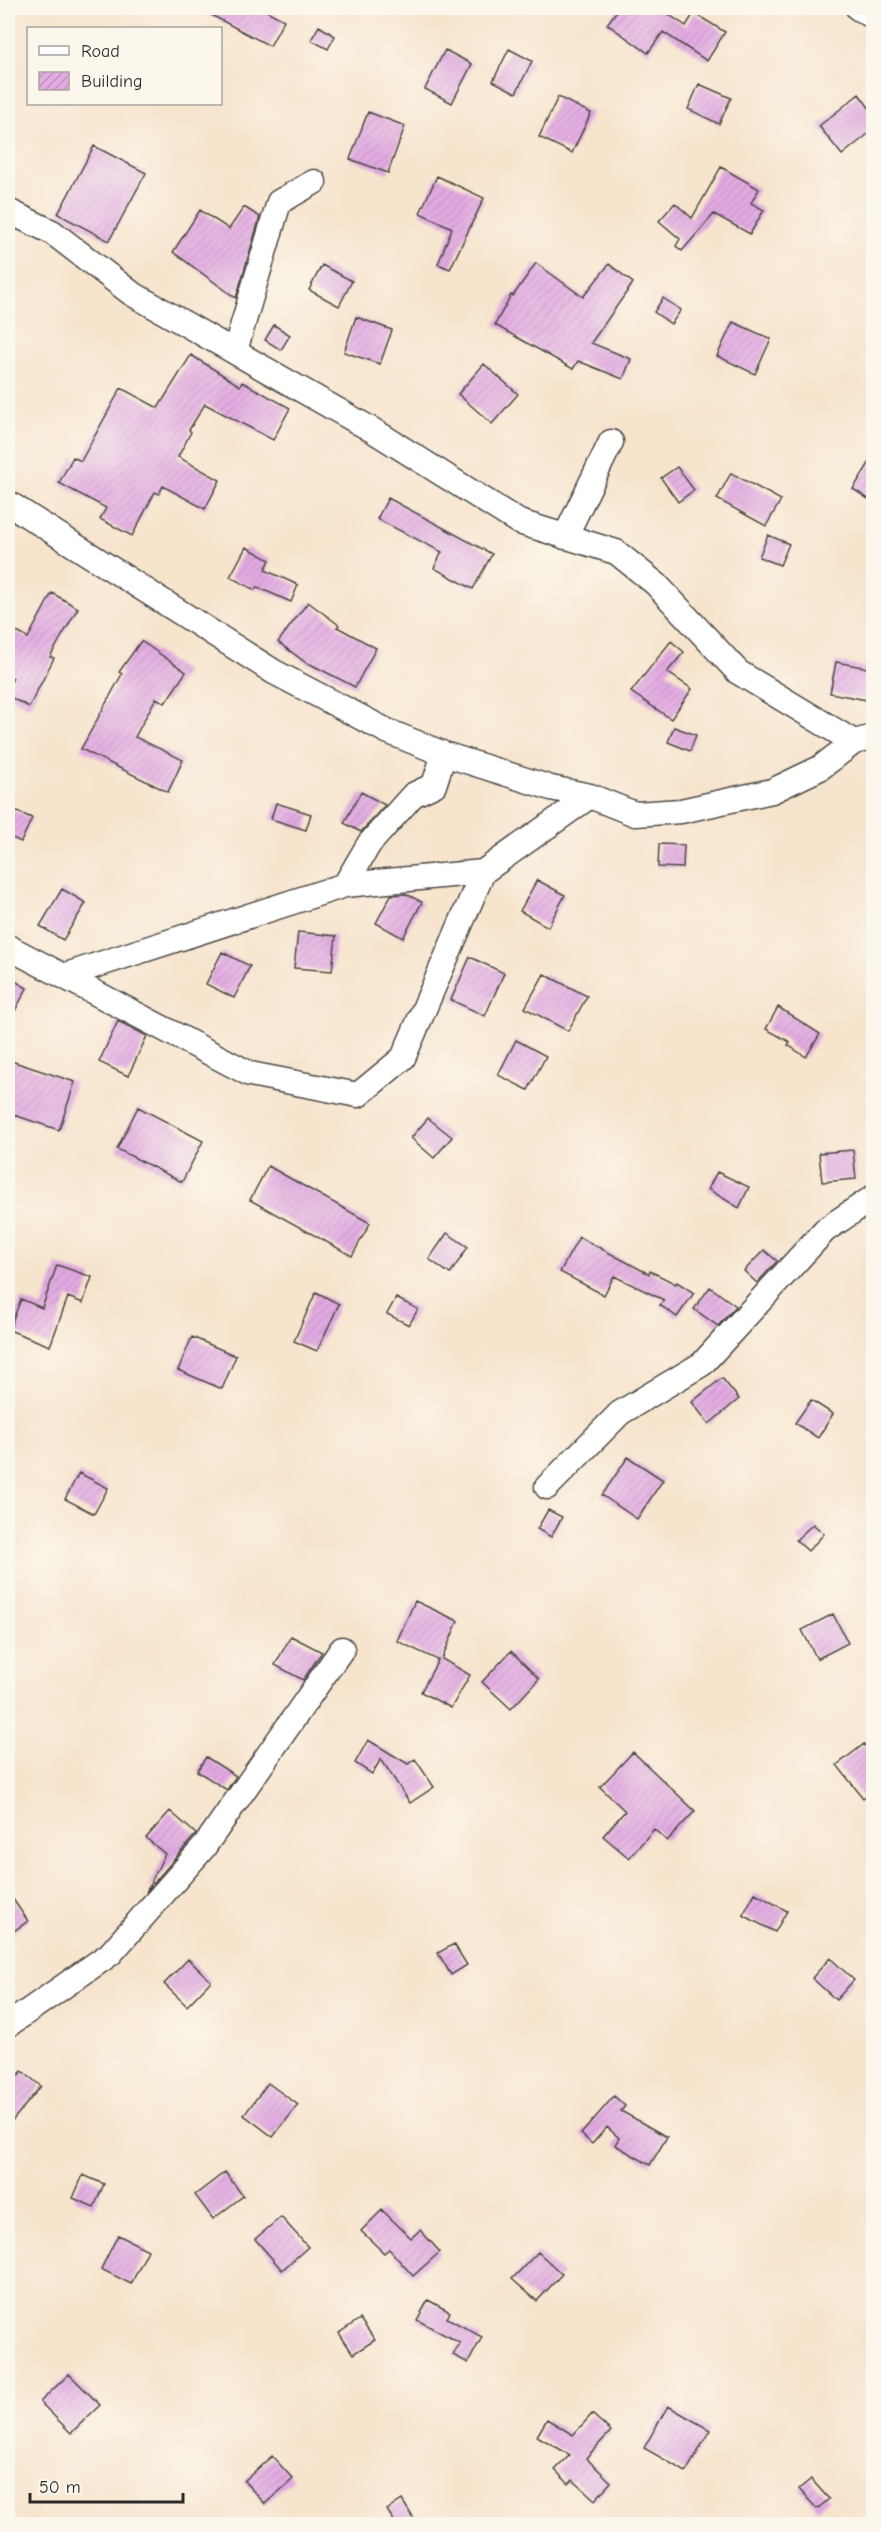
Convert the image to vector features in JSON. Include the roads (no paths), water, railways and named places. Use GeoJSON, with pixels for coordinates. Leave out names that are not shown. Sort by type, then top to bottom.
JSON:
{"type":"FeatureCollection","features":[{"type":"Feature","properties":{"kind":"street"},"geometry":{"type":"LineString","coordinates":[[858,8],[873,17]]}},
{"type":"Feature","properties":{"kind":"street"},"geometry":{"type":"LineString","coordinates":[[234,351],[279,202],[314,182]]}},
{"type":"Feature","properties":{"kind":"street"},"geometry":{"type":"LineString","coordinates":[[8,211],[52,232],[131,293],[374,430],[519,522],[616,552],[656,584],[738,672],[864,740],[820,768],[772,791],[681,811],[635,814],[590,796],[551,788],[444,754],[387,731],[274,672],[8,503]]}},
{"type":"Feature","properties":{"kind":"street"},"geometry":{"type":"LineString","coordinates":[[566,537],[611,442]]}},
{"type":"Feature","properties":{"kind":"street"},"geometry":{"type":"LineString","coordinates":[[345,885],[369,844],[413,795],[434,785],[444,754]]}},
{"type":"Feature","properties":{"kind":"street"},"geometry":{"type":"LineString","coordinates":[[536,835],[551,788]]}},
{"type":"Feature","properties":{"kind":"street"},"geometry":{"type":"LineString","coordinates":[[63,976],[345,885],[483,872],[590,796]]}},
{"type":"Feature","properties":{"kind":"street"},"geometry":{"type":"LineString","coordinates":[[8,947],[250,1074],[358,1095],[404,1058],[483,872]]}},
{"type":"Feature","properties":{"kind":"street"},"geometry":{"type":"LineString","coordinates":[[547,1487],[620,1413],[702,1364],[825,1230],[873,1197]]}},
{"type":"Feature","properties":{"kind":"street"},"geometry":{"type":"LineString","coordinates":[[8,2025],[110,1954],[204,1847],[342,1649]]}}]}
